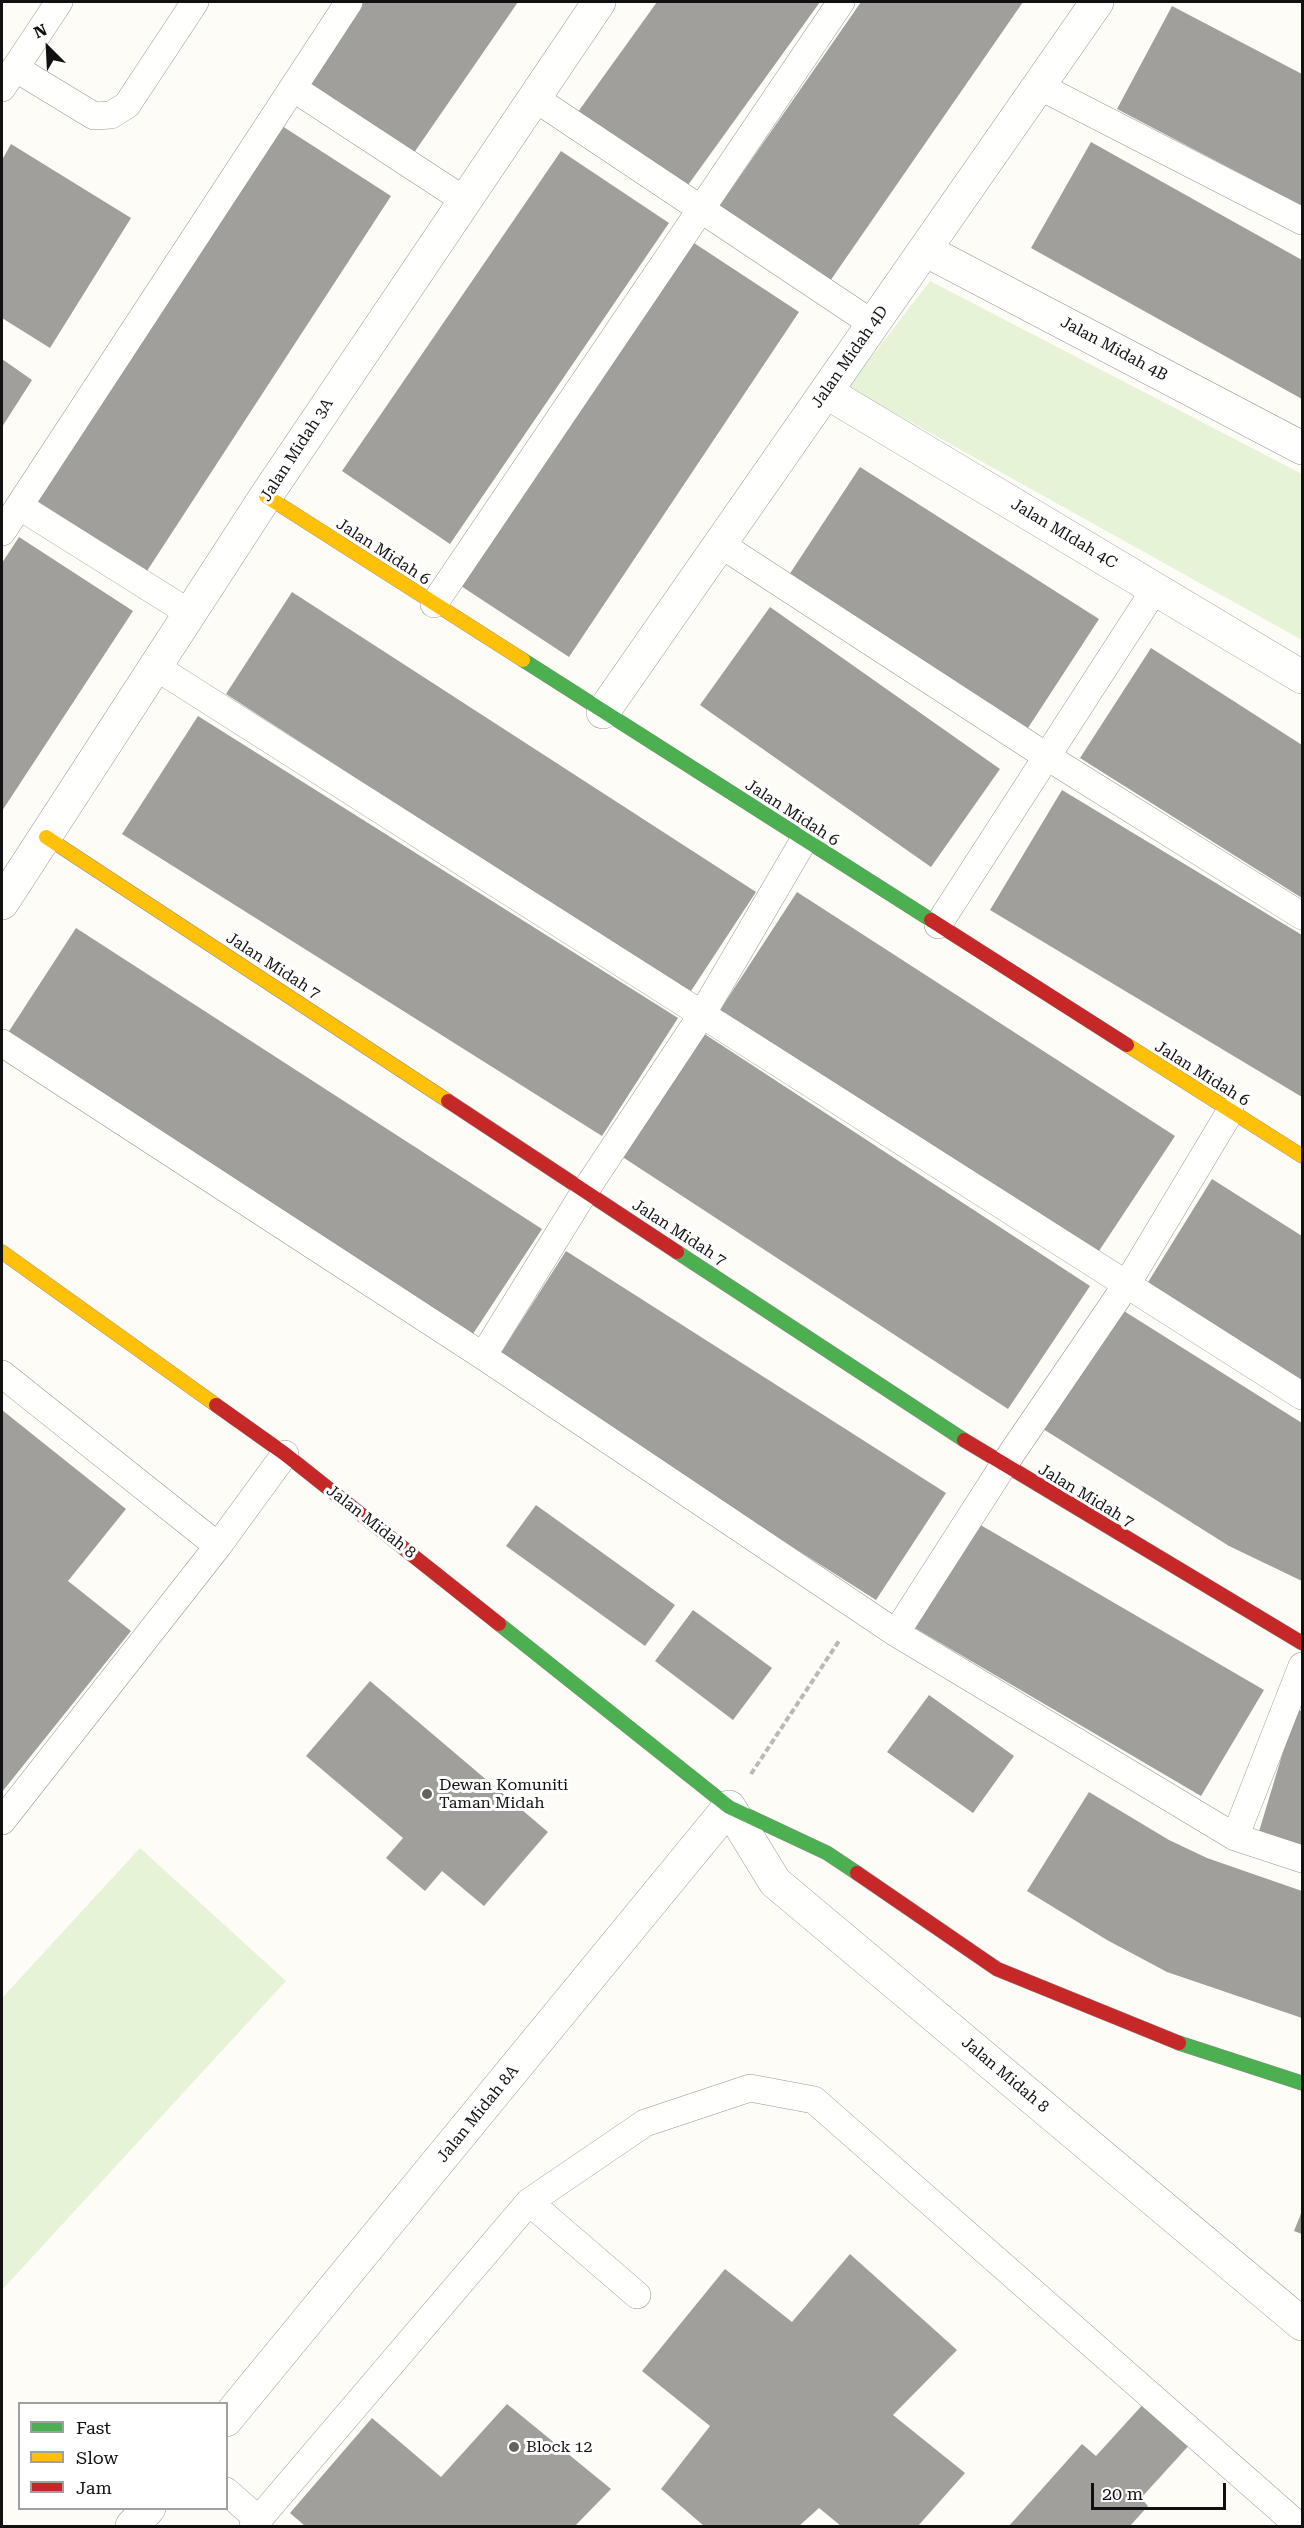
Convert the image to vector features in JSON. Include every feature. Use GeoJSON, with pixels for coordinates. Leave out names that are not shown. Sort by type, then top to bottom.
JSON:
{"type":"FeatureCollection","features":[{"type":"Feature","properties":{"kind":"street","name":"Jalan Midah 3A"},"geometry":{"type":"LineString","coordinates":[[2,903],[266,496],[533,97],[600,2]]}},
{"type":"Feature","properties":{"kind":"street","name":"Jalan Midah 4D"},"geometry":{"type":"LineString","coordinates":[[603,712],[1097,2]]}},
{"type":"Feature","properties":{"kind":"street","name":"Jalan Midah 4B"},"geometry":{"type":"LineString","coordinates":[[924,250],[1302,448]]}},
{"type":"Feature","properties":{"kind":"street","name":"Jalan MIdah 4C"},"geometry":{"type":"LineString","coordinates":[[826,392],[1302,677]]}},
{"type":"Feature","properties":{"kind":"street","name":"Jalan Midah 6"},"geometry":{"type":"LineString","coordinates":[[266,496],[1302,1156]]}},
{"type":"Feature","properties":{"kind":"street","name":"Jalan Midah 7"},"geometry":{"type":"LineString","coordinates":[[46,837],[1003,1466],[1302,1643]]}},
{"type":"Feature","properties":{"kind":"street","name":"Jalan Midah 8"},"geometry":{"type":"LineString","coordinates":[[2,1252],[285,1454],[729,1807],[827,1852],[997,1970],[1160,2037],[1302,2083]]}},
{"type":"Feature","properties":{"kind":"street","name":"Jalan Midah 8"},"geometry":{"type":"LineString","coordinates":[[729,1807],[775,1882],[1302,2324]]}},
{"type":"Feature","properties":{"kind":"street","name":"Jalan Midah 8A"},"geometry":{"type":"LineString","coordinates":[[228,2418],[729,1807]]}},
{"type":"Feature","properties":{"kind":"street"},"geometry":{"type":"LineString","coordinates":[[132,2526],[147,2510]]}},
{"type":"Feature","properties":{"kind":"lane"},"geometry":{"type":"LineString","coordinates":[[59,2],[8,78],[94,116],[111,115],[128,105],[195,2]]}},
{"type":"Feature","properties":{"kind":"lane"},"geometry":{"type":"LineString","coordinates":[[2,532],[349,2]]}},
{"type":"Feature","properties":{"kind":"lane"},"geometry":{"type":"LineString","coordinates":[[434,604],[841,2]]}},
{"type":"Feature","properties":{"kind":"lane"},"geometry":{"type":"LineString","coordinates":[[1039,86],[1302,221]]}},
{"type":"Feature","properties":{"kind":"lane"},"geometry":{"type":"LineString","coordinates":[[293,88],[464,200]]}},
{"type":"Feature","properties":{"kind":"lane"},"geometry":{"type":"LineString","coordinates":[[533,97],[700,211],[873,324]]}},
{"type":"Feature","properties":{"kind":"lane"},"geometry":{"type":"LineString","coordinates":[[19,506],[191,614]]}},
{"type":"Feature","properties":{"kind":"lane"},"geometry":{"type":"LineString","coordinates":[[720,544],[1046,756],[1302,916]]}},
{"type":"Feature","properties":{"kind":"lane"},"geometry":{"type":"LineString","coordinates":[[938,926],[1155,589]]}},
{"type":"Feature","properties":{"kind":"lane"},"geometry":{"type":"LineString","coordinates":[[156,667],[1302,1396]]}},
{"type":"Feature","properties":{"kind":"lane"},"geometry":{"type":"LineString","coordinates":[[483,1356],[585,1191],[702,1016],[804,840]]}},
{"type":"Feature","properties":{"kind":"lane"},"geometry":{"type":"LineString","coordinates":[[2,1043],[483,1356],[862,1608],[896,1633],[1235,1837],[1302,1858]]}},
{"type":"Feature","properties":{"kind":"lane"},"geometry":{"type":"LineString","coordinates":[[896,1633],[1003,1466],[1127,1284],[1230,1112]]}},
{"type":"Feature","properties":{"kind":"lane"},"geometry":{"type":"LineString","coordinates":[[2,1374],[218,1546]]}},
{"type":"Feature","properties":{"kind":"lane"},"geometry":{"type":"LineString","coordinates":[[2,1821],[218,1546],[285,1454]]}},
{"type":"Feature","properties":{"kind":"lane"},"geometry":{"type":"LineString","coordinates":[[1235,1837],[1302,1666]]}},
{"type":"Feature","properties":{"kind":"lane"},"geometry":{"type":"LineString","coordinates":[[228,2493],[256,2523],[530,2202],[645,2123],[750,2088],[814,2100],[1299,2526]]}},
{"type":"Feature","properties":{"kind":"lane"},"geometry":{"type":"LineString","coordinates":[[530,2202],[637,2295]]}},
{"type":"Feature","properties":{"kind":"path"},"geometry":{"type":"LineString","coordinates":[[729,1807],[862,1608]]}},
{"type":"Feature","properties":{"kind":"green space"},"geometry":{"type":"Polygon","coordinates":[[[930,281],[1302,474],[1302,640],[848,387],[930,281]]]}},
{"type":"Feature","properties":{"kind":"green space"},"geometry":{"type":"Polygon","coordinates":[[[140,1848],[286,1981],[2,2290],[2,1998],[140,1848]]]}},
{"type":"Feature","properties":{"kind":"building"},"geometry":{"type":"Polygon","coordinates":[[[362,2],[518,2],[409,160],[303,87],[362,2]]]}},
{"type":"Feature","properties":{"kind":"building"},"geometry":{"type":"Polygon","coordinates":[[[657,2],[820,2],[683,192],[575,116],[657,2]]]}},
{"type":"Feature","properties":{"kind":"building"},"geometry":{"type":"Polygon","coordinates":[[[861,2],[1023,2],[828,284],[718,208],[861,2]]]}},
{"type":"Feature","properties":{"kind":"building"},"geometry":{"type":"Polygon","coordinates":[[[1172,6],[1302,74],[1302,206],[1117,109],[1172,6]]]}},
{"type":"Feature","properties":{"kind":"building"},"geometry":{"type":"Polygon","coordinates":[[[279,124],[391,196],[147,571],[34,499],[279,124]]]}},
{"type":"Feature","properties":{"kind":"building"},"geometry":{"type":"Polygon","coordinates":[[[1091,142],[1302,260],[1302,399],[1031,248],[1091,142]]]}},
{"type":"Feature","properties":{"kind":"building"},"geometry":{"type":"Polygon","coordinates":[[[11,144],[131,218],[50,348],[2,318],[2,160],[11,144]]]}},
{"type":"Feature","properties":{"kind":"building"},"geometry":{"type":"Polygon","coordinates":[[[561,151],[669,223],[450,544],[342,471],[561,151]]]}},
{"type":"Feature","properties":{"kind":"building"},"geometry":{"type":"Polygon","coordinates":[[[691,241],[799,312],[569,657],[461,586],[691,241]]]}},
{"type":"Feature","properties":{"kind":"building"},"geometry":{"type":"Polygon","coordinates":[[[2,359],[32,380],[2,427],[2,359]]]}},
{"type":"Feature","properties":{"kind":"building"},"geometry":{"type":"Polygon","coordinates":[[[860,467],[1099,619],[1028,728],[789,575],[860,467]]]}},
{"type":"Feature","properties":{"kind":"building"},"geometry":{"type":"Polygon","coordinates":[[[19,537],[133,611],[2,811],[2,563],[19,537]]]}},
{"type":"Feature","properties":{"kind":"building"},"geometry":{"type":"Polygon","coordinates":[[[292,592],[756,892],[689,994],[226,694],[292,592]]]}},
{"type":"Feature","properties":{"kind":"building"},"geometry":{"type":"Polygon","coordinates":[[[770,607],[1000,769],[931,867],[700,705],[770,607]]]}},
{"type":"Feature","properties":{"kind":"building"},"geometry":{"type":"Polygon","coordinates":[[[1151,648],[1302,745],[1302,898],[1080,758],[1151,648]]]}},
{"type":"Feature","properties":{"kind":"building"},"geometry":{"type":"Polygon","coordinates":[[[198,716],[678,1018],[602,1136],[122,834],[198,716]]]}},
{"type":"Feature","properties":{"kind":"building"},"geometry":{"type":"Polygon","coordinates":[[[1062,790],[1302,935],[1302,1097],[990,910],[1062,790]]]}},
{"type":"Feature","properties":{"kind":"building"},"geometry":{"type":"Polygon","coordinates":[[[797,892],[1175,1136],[1097,1254],[720,1010],[797,892]]]}},
{"type":"Feature","properties":{"kind":"building"},"geometry":{"type":"Polygon","coordinates":[[[76,928],[542,1229],[467,1343],[2,1042],[76,928]]]}},
{"type":"Feature","properties":{"kind":"building"},"geometry":{"type":"Polygon","coordinates":[[[703,1033],[1090,1286],[1008,1409],[621,1156],[703,1033]]]}},
{"type":"Feature","properties":{"kind":"building"},"geometry":{"type":"Polygon","coordinates":[[[1212,1179],[1302,1236],[1302,1383],[1145,1287],[1212,1179]]]}},
{"type":"Feature","properties":{"kind":"building"},"geometry":{"type":"Polygon","coordinates":[[[566,1251],[946,1493],[876,1600],[497,1359],[566,1251]]]}},
{"type":"Feature","properties":{"kind":"building"},"geometry":{"type":"Polygon","coordinates":[[[1116,1306],[1302,1423],[1302,1581],[1229,1546],[1040,1427],[1116,1306]]]}},
{"type":"Feature","properties":{"kind":"building"},"geometry":{"type":"Polygon","coordinates":[[[2,1410],[126,1509],[68,1581],[131,1631],[2,1792],[2,1410]]]}},
{"type":"Feature","properties":{"kind":"building"},"geometry":{"type":"Polygon","coordinates":[[[536,1505],[675,1605],[645,1646],[506,1546],[536,1505]]]}},
{"type":"Feature","properties":{"kind":"building"},"geometry":{"type":"Polygon","coordinates":[[[977,1523],[1264,1690],[1201,1796],[915,1628],[977,1523]]]}},
{"type":"Feature","properties":{"kind":"building"},"geometry":{"type":"Polygon","coordinates":[[[693,1610],[772,1668],[733,1720],[655,1661],[693,1610]]]}},
{"type":"Feature","properties":{"kind":"building","name":"Dewan Komuniti Taman Midah"},"geometry":{"type":"Polygon","coordinates":[[[370,1681],[548,1832],[484,1906],[442,1871],[425,1891],[386,1858],[403,1838],[306,1756],[370,1681]]]}},
{"type":"Feature","properties":{"kind":"building"},"geometry":{"type":"Polygon","coordinates":[[[929,1695],[1014,1756],[973,1813],[887,1752],[929,1695]]]}},
{"type":"Feature","properties":{"kind":"building"},"geometry":{"type":"Polygon","coordinates":[[[1296,1709],[1302,1711],[1302,1851],[1257,1838],[1296,1709]]]}},
{"type":"Feature","properties":{"kind":"building"},"geometry":{"type":"Polygon","coordinates":[[[1089,1792],[1169,1840],[1207,1858],[1302,1891],[1302,2018],[1167,1972],[1107,1940],[1027,1891],[1089,1792]]]}},
{"type":"Feature","properties":{"kind":"building"},"geometry":{"type":"Polygon","coordinates":[[[1302,2211],[1302,2234],[1294,2231],[1302,2211]]]}},
{"type":"Feature","properties":{"kind":"building"},"geometry":{"type":"Polygon","coordinates":[[[850,2254],[957,2350],[893,2415],[965,2473],[918,2526],[841,2526],[819,2508],[799,2526],[704,2526],[661,2489],[710,2426],[642,2371],[725,2269],[792,2322],[850,2254]]]}},
{"type":"Feature","properties":{"kind":"building"},"geometry":{"type":"Polygon","coordinates":[[[1146,2401],[1192,2442],[1141,2498],[1148,2506],[1130,2526],[1009,2526],[1082,2444],[1096,2456],[1146,2401]]]}},
{"type":"Feature","properties":{"kind":"building","name":"Block 12"},"geometry":{"type":"Polygon","coordinates":[[[507,2404],[611,2489],[575,2526],[305,2526],[290,2513],[372,2418],[441,2477],[507,2404]]]}},
{"type":"Feature","properties":{"kind":"traffic: fast"},"geometry":{"type":"LineString","coordinates":[[523,660],[931,920]]}},
{"type":"Feature","properties":{"kind":"traffic: fast"},"geometry":{"type":"LineString","coordinates":[[677,1252],[964,1440]]}},
{"type":"Feature","properties":{"kind":"traffic: fast"},"geometry":{"type":"LineString","coordinates":[[499,1624],[729,1807],[827,1853],[857,1873]]}},
{"type":"Feature","properties":{"kind":"traffic: fast"},"geometry":{"type":"LineString","coordinates":[[1179,2043],[1302,2083]]}},
{"type":"Feature","properties":{"kind":"traffic: slow"},"geometry":{"type":"LineString","coordinates":[[266,496],[523,660]]}},
{"type":"Feature","properties":{"kind":"traffic: slow"},"geometry":{"type":"LineString","coordinates":[[46,837],[448,1101]]}},
{"type":"Feature","properties":{"kind":"traffic: slow"},"geometry":{"type":"LineString","coordinates":[[1127,1045],[1302,1156]]}},
{"type":"Feature","properties":{"kind":"traffic: slow"},"geometry":{"type":"LineString","coordinates":[[2,1252],[216,1405]]}},
{"type":"Feature","properties":{"kind":"traffic: jam"},"geometry":{"type":"LineString","coordinates":[[931,920],[1127,1045]]}},
{"type":"Feature","properties":{"kind":"traffic: jam"},"geometry":{"type":"LineString","coordinates":[[448,1101],[677,1252]]}},
{"type":"Feature","properties":{"kind":"traffic: jam"},"geometry":{"type":"LineString","coordinates":[[216,1405],[285,1454],[499,1624]]}},
{"type":"Feature","properties":{"kind":"traffic: jam"},"geometry":{"type":"LineString","coordinates":[[964,1440],[1302,1643]]}},
{"type":"Feature","properties":{"kind":"traffic: jam"},"geometry":{"type":"LineString","coordinates":[[857,1873],[997,1969],[1179,2043]]}},
{"type":"Feature","properties":{"kind":"place","name":"Dewan Komuniti Taman Midah"},"geometry":{"type":"Point","coordinates":[427,1794]}},
{"type":"Feature","properties":{"kind":"place","name":"Block 12"},"geometry":{"type":"Point","coordinates":[514,2447]}}]}
